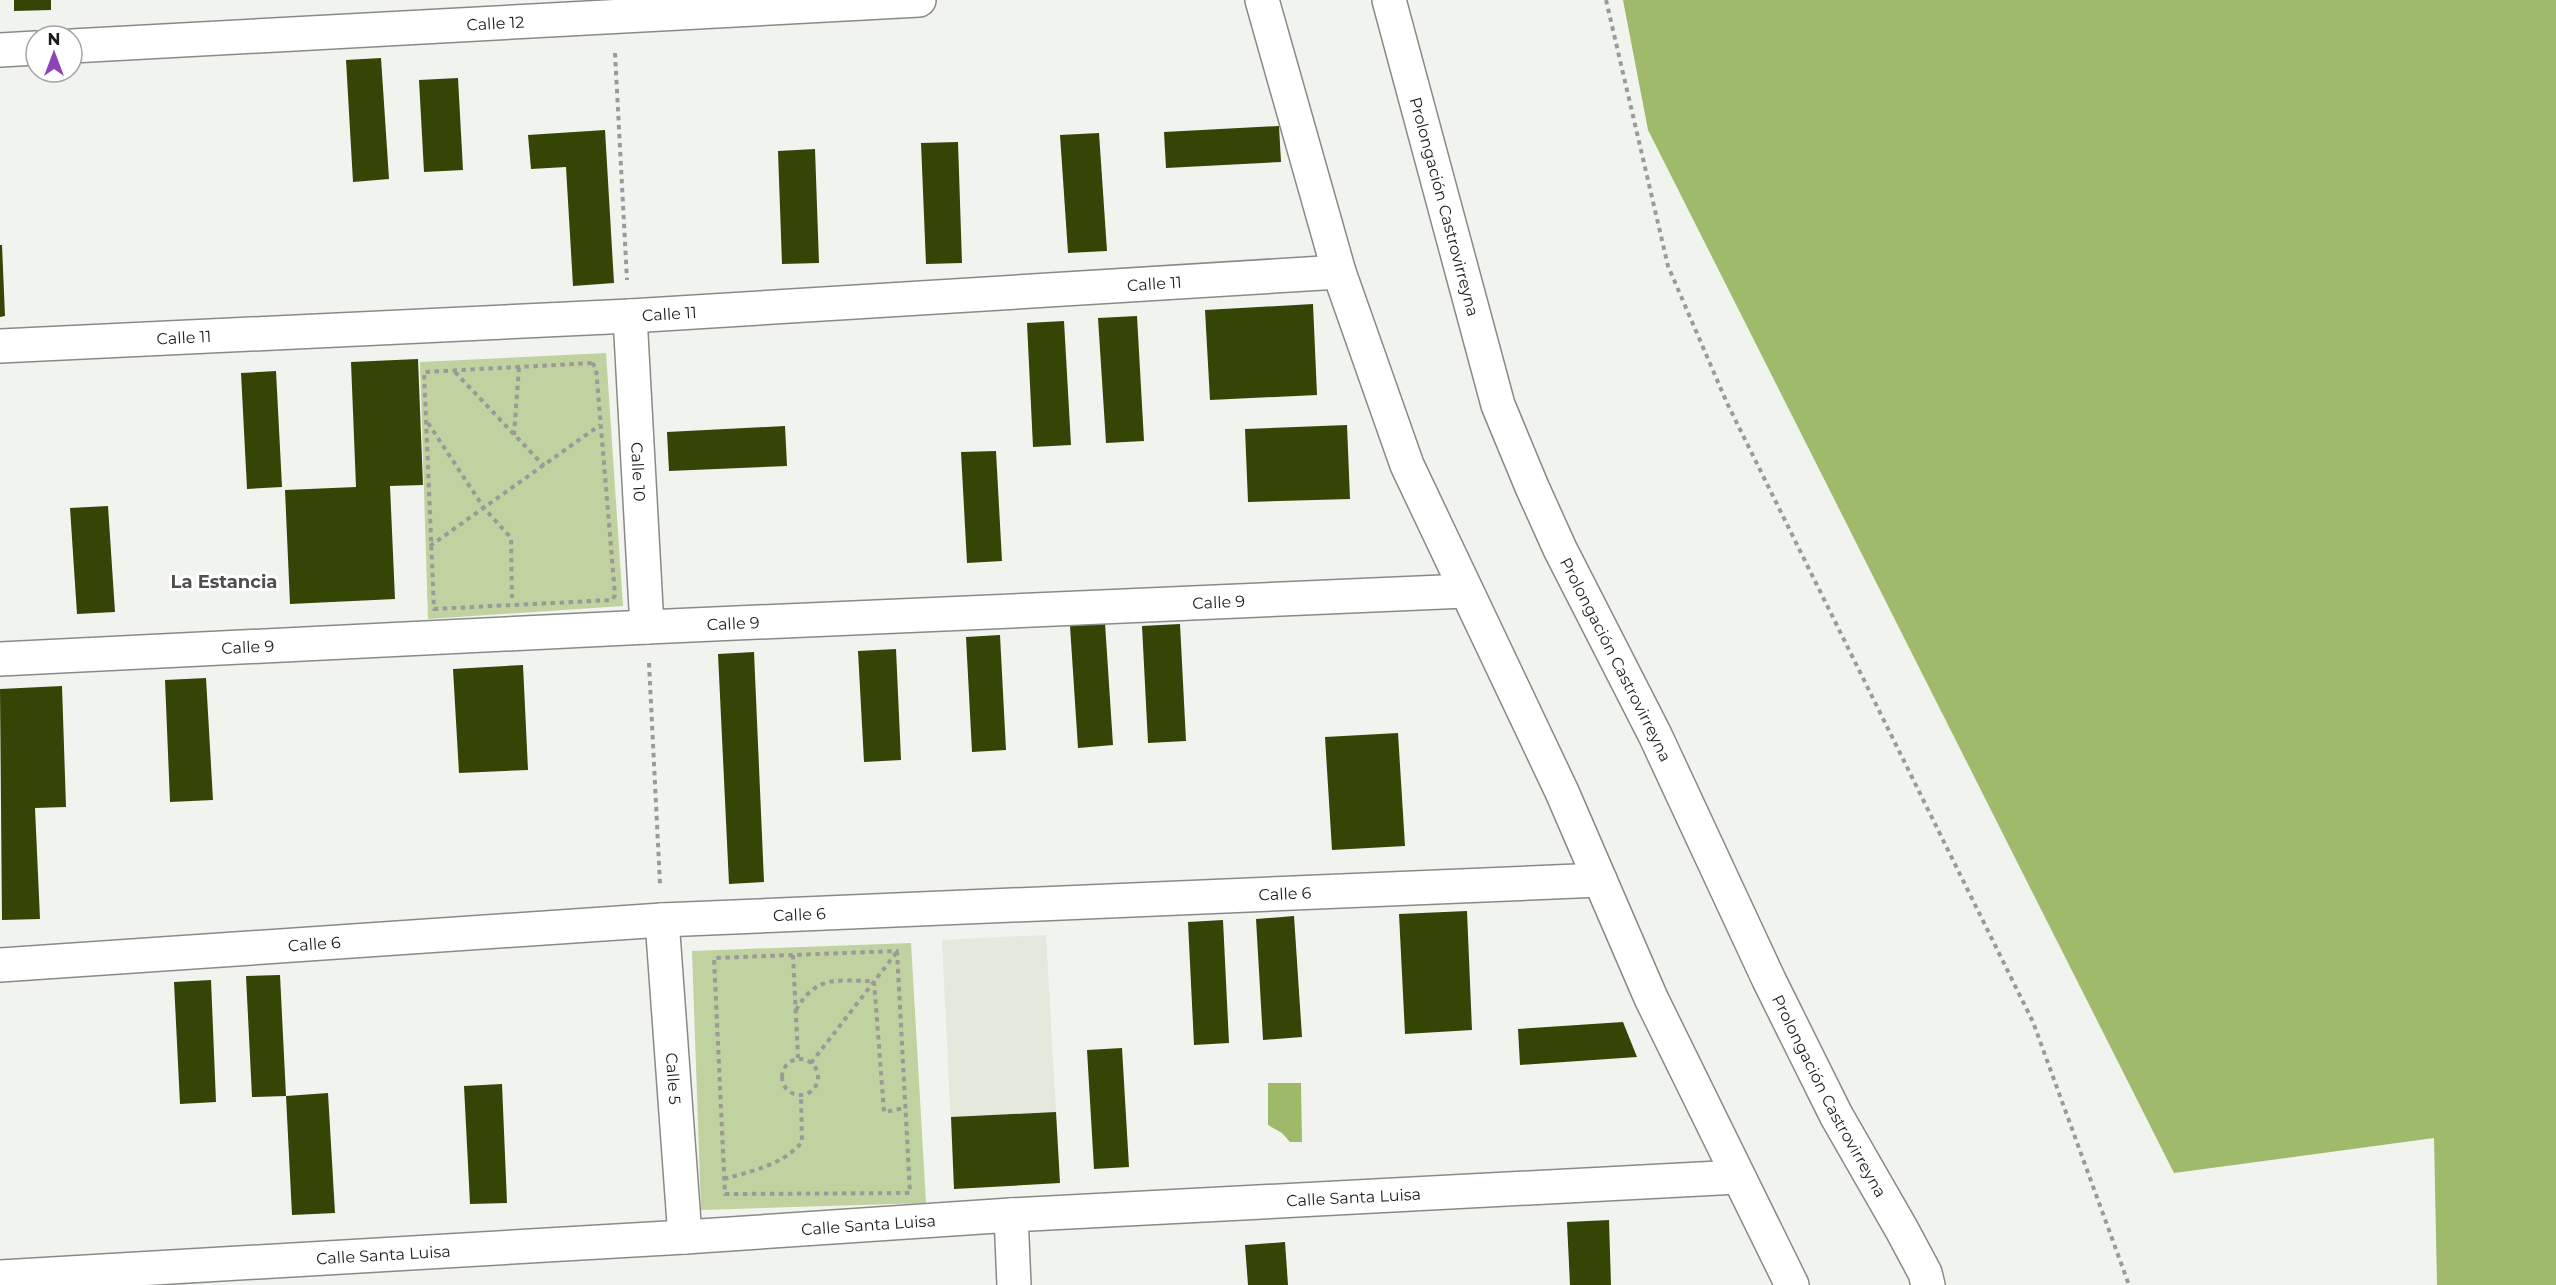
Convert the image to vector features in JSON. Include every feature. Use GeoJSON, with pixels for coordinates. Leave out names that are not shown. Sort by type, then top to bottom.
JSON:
{"type":"FeatureCollection","features":[{"type":"Feature","properties":{"kind":"street","name":"Calle 12"},"geometry":{"type":"LineString","coordinates":[[84,45],[612,8],[919,0]]}},
{"type":"Feature","properties":{"kind":"street"},"geometry":{"type":"LineString","coordinates":[[1262,0],[1339,272],[1407,465],[1562,792],[1651,998],[1792,1285]]}},
{"type":"Feature","properties":{"kind":"street","name":"Prolongación Castrovirreyna"},"geometry":{"type":"LineString","coordinates":[[1389,0],[1498,405],[1560,549],[1655,735],[1784,1011],[1836,1115],[1907,1239],[1928,1285]]}},
{"type":"Feature","properties":{"kind":"street"},"geometry":{"type":"LineString","coordinates":[[0,50],[24,49]]}},
{"type":"Feature","properties":{"kind":"street","name":"Calle 11"},"geometry":{"type":"LineString","coordinates":[[0,346],[630,316],[1339,272]]}},
{"type":"Feature","properties":{"kind":"street","name":"Calle 10"},"geometry":{"type":"LineString","coordinates":[[630,316],[647,627]]}},
{"type":"Feature","properties":{"kind":"street","name":"Calle 9"},"geometry":{"type":"LineString","coordinates":[[0,659],[647,627],[1465,591]]}},
{"type":"Feature","properties":{"kind":"street","name":"Calle 6"},"geometry":{"type":"LineString","coordinates":[[0,965],[662,920],[1600,880]]}},
{"type":"Feature","properties":{"kind":"street","name":"Calle 5"},"geometry":{"type":"LineString","coordinates":[[662,920],[685,1237]]}},
{"type":"Feature","properties":{"kind":"street","name":"Calle Santa Luisa"},"geometry":{"type":"LineString","coordinates":[[0,1277],[685,1237],[1011,1215],[1738,1177]]}},
{"type":"Feature","properties":{"kind":"street"},"geometry":{"type":"LineString","coordinates":[[1011,1215],[1014,1285]]}},
{"type":"Feature","properties":{"kind":"path"},"geometry":{"type":"LineString","coordinates":[[1606,0],[1668,266],[1727,403],[2033,1022],[2129,1285]]}},
{"type":"Feature","properties":{"kind":"path"},"geometry":{"type":"LineString","coordinates":[[612,8],[630,316]]}},
{"type":"Feature","properties":{"kind":"path"},"geometry":{"type":"LineString","coordinates":[[592,363],[596,368],[615,595],[612,600],[434,609],[430,546],[428,422],[424,372],[454,371],[592,363]]}},
{"type":"Feature","properties":{"kind":"path"},"geometry":{"type":"LineString","coordinates":[[514,435],[519,367]]}},
{"type":"Feature","properties":{"kind":"path"},"geometry":{"type":"LineString","coordinates":[[454,371],[544,466]]}},
{"type":"Feature","properties":{"kind":"path"},"geometry":{"type":"LineString","coordinates":[[428,422],[484,507],[511,538],[512,605]]}},
{"type":"Feature","properties":{"kind":"path"},"geometry":{"type":"LineString","coordinates":[[430,546],[601,425]]}},
{"type":"Feature","properties":{"kind":"path"},"geometry":{"type":"LineString","coordinates":[[647,627],[662,920]]}},
{"type":"Feature","properties":{"kind":"path"},"geometry":{"type":"LineString","coordinates":[[897,951],[910,1193],[725,1194],[714,958],[897,951]]}},
{"type":"Feature","properties":{"kind":"path"},"geometry":{"type":"LineString","coordinates":[[811,1063],[897,951]]}},
{"type":"Feature","properties":{"kind":"path"},"geometry":{"type":"LineString","coordinates":[[793,955],[798,1058]]}},
{"type":"Feature","properties":{"kind":"path"},"geometry":{"type":"LineString","coordinates":[[796,1010],[803,998],[816,985],[836,981],[874,981]]}},
{"type":"Feature","properties":{"kind":"path"},"geometry":{"type":"LineString","coordinates":[[874,981],[884,1112],[905,1108]]}},
{"type":"Feature","properties":{"kind":"path"},"geometry":{"type":"LineString","coordinates":[[798,1058],[811,1063],[818,1076],[816,1085],[810,1092],[801,1095],[791,1093],[784,1087],[781,1079],[783,1069],[789,1062],[798,1058]]}},
{"type":"Feature","properties":{"kind":"path"},"geometry":{"type":"LineString","coordinates":[[724,1179],[764,1168],[793,1154],[802,1142],[801,1095]]}},
{"type":"Feature","properties":{"kind":"shaded area"},"geometry":{"type":"Polygon","coordinates":[[[1623,0],[2556,0],[2556,1285],[2437,1285],[2434,1138],[2174,1173],[1648,130],[1623,0]]]}},
{"type":"Feature","properties":{"kind":"shaded area"},"geometry":{"type":"Polygon","coordinates":[[[606,353],[623,606],[428,619],[420,362],[606,353]]]}},
{"type":"Feature","properties":{"kind":"shaded area"},"geometry":{"type":"Polygon","coordinates":[[[1046,935],[1060,1183],[954,1189],[942,940],[1046,935]]]}},
{"type":"Feature","properties":{"kind":"shaded area"},"geometry":{"type":"Polygon","coordinates":[[[911,943],[926,1203],[701,1210],[692,951],[911,943]]]}},
{"type":"Feature","properties":{"kind":"shaded area"},"geometry":{"type":"Polygon","coordinates":[[[1268,1083],[1301,1083],[1302,1142],[1290,1142],[1282,1133],[1268,1125],[1268,1083]]]}},
{"type":"Feature","properties":{"kind":"building"},"geometry":{"type":"Polygon","coordinates":[[[14,0],[51,0],[51,10],[14,11],[14,0]]]}},
{"type":"Feature","properties":{"kind":"building"},"geometry":{"type":"Polygon","coordinates":[[[381,58],[389,179],[353,182],[346,60],[381,58]]]}},
{"type":"Feature","properties":{"kind":"building"},"geometry":{"type":"Polygon","coordinates":[[[458,78],[463,170],[424,172],[419,80],[458,78]]]}},
{"type":"Feature","properties":{"kind":"building"},"geometry":{"type":"Polygon","coordinates":[[[1279,126],[1281,162],[1166,168],[1164,132],[1279,126]]]}},
{"type":"Feature","properties":{"kind":"building"},"geometry":{"type":"Polygon","coordinates":[[[605,130],[614,283],[573,286],[566,167],[531,169],[528,135],[605,130]]]}},
{"type":"Feature","properties":{"kind":"building"},"geometry":{"type":"Polygon","coordinates":[[[1099,133],[1107,251],[1068,253],[1060,135],[1099,133]]]}},
{"type":"Feature","properties":{"kind":"building"},"geometry":{"type":"Polygon","coordinates":[[[958,142],[962,263],[926,264],[921,143],[958,142]]]}},
{"type":"Feature","properties":{"kind":"building"},"geometry":{"type":"Polygon","coordinates":[[[815,149],[819,263],[782,264],[778,151],[815,149]]]}},
{"type":"Feature","properties":{"kind":"building"},"geometry":{"type":"Polygon","coordinates":[[[0,245],[2,245],[5,316],[0,317],[0,245]]]}},
{"type":"Feature","properties":{"kind":"building"},"geometry":{"type":"Polygon","coordinates":[[[1313,304],[1317,395],[1210,400],[1205,310],[1313,304]]]}},
{"type":"Feature","properties":{"kind":"building"},"geometry":{"type":"Polygon","coordinates":[[[1137,316],[1144,441],[1106,443],[1098,318],[1137,316]]]}},
{"type":"Feature","properties":{"kind":"building"},"geometry":{"type":"Polygon","coordinates":[[[1064,321],[1071,445],[1033,447],[1027,323],[1064,321]]]}},
{"type":"Feature","properties":{"kind":"building"},"geometry":{"type":"Polygon","coordinates":[[[418,359],[423,485],[390,486],[395,599],[290,604],[285,490],[356,487],[351,362],[418,359]]]}},
{"type":"Feature","properties":{"kind":"building"},"geometry":{"type":"Polygon","coordinates":[[[276,371],[282,487],[247,489],[241,373],[276,371]]]}},
{"type":"Feature","properties":{"kind":"building"},"geometry":{"type":"Polygon","coordinates":[[[1347,425],[1350,499],[1248,502],[1245,429],[1347,425]]]}},
{"type":"Feature","properties":{"kind":"building"},"geometry":{"type":"Polygon","coordinates":[[[785,426],[787,466],[669,471],[667,432],[785,426]]]}},
{"type":"Feature","properties":{"kind":"building"},"geometry":{"type":"Polygon","coordinates":[[[996,451],[1002,561],[967,563],[961,452],[996,451]]]}},
{"type":"Feature","properties":{"kind":"building"},"geometry":{"type":"Polygon","coordinates":[[[108,506],[115,612],[77,614],[70,508],[108,506]]]}},
{"type":"Feature","properties":{"kind":"building"},"geometry":{"type":"Polygon","coordinates":[[[1105,623],[1113,745],[1078,748],[1070,626],[1105,623]]]}},
{"type":"Feature","properties":{"kind":"building"},"geometry":{"type":"Polygon","coordinates":[[[1180,624],[1186,741],[1148,743],[1142,626],[1180,624]]]}},
{"type":"Feature","properties":{"kind":"building"},"geometry":{"type":"Polygon","coordinates":[[[1000,635],[1006,750],[972,752],[966,637],[1000,635]]]}},
{"type":"Feature","properties":{"kind":"building"},"geometry":{"type":"Polygon","coordinates":[[[896,649],[901,760],[864,762],[858,651],[896,649]]]}},
{"type":"Feature","properties":{"kind":"building"},"geometry":{"type":"Polygon","coordinates":[[[754,652],[764,882],[729,884],[718,654],[754,652]]]}},
{"type":"Feature","properties":{"kind":"building"},"geometry":{"type":"Polygon","coordinates":[[[523,665],[528,770],[459,773],[453,669],[523,665]]]}},
{"type":"Feature","properties":{"kind":"building"},"geometry":{"type":"Polygon","coordinates":[[[206,678],[213,800],[170,802],[165,680],[206,678]]]}},
{"type":"Feature","properties":{"kind":"building"},"geometry":{"type":"Polygon","coordinates":[[[62,686],[66,807],[35,808],[40,919],[2,920],[0,689],[62,686]]]}},
{"type":"Feature","properties":{"kind":"building"},"geometry":{"type":"Polygon","coordinates":[[[1398,733],[1405,846],[1332,850],[1325,737],[1398,733]]]}},
{"type":"Feature","properties":{"kind":"building"},"geometry":{"type":"Polygon","coordinates":[[[1467,911],[1472,1030],[1405,1034],[1399,914],[1467,911]]]}},
{"type":"Feature","properties":{"kind":"building"},"geometry":{"type":"Polygon","coordinates":[[[1294,916],[1302,1037],[1263,1040],[1256,919],[1294,916]]]}},
{"type":"Feature","properties":{"kind":"building"},"geometry":{"type":"Polygon","coordinates":[[[1223,920],[1229,1043],[1194,1045],[1188,922],[1223,920]]]}},
{"type":"Feature","properties":{"kind":"building"},"geometry":{"type":"Polygon","coordinates":[[[280,975],[286,1096],[252,1097],[246,976],[280,975]]]}},
{"type":"Feature","properties":{"kind":"building"},"geometry":{"type":"Polygon","coordinates":[[[211,980],[216,1102],[180,1104],[174,982],[211,980]]]}},
{"type":"Feature","properties":{"kind":"building"},"geometry":{"type":"Polygon","coordinates":[[[1623,1022],[1637,1057],[1520,1065],[1518,1029],[1623,1022]]]}},
{"type":"Feature","properties":{"kind":"building"},"geometry":{"type":"Polygon","coordinates":[[[1122,1048],[1129,1167],[1094,1169],[1087,1050],[1122,1048]]]}},
{"type":"Feature","properties":{"kind":"building"},"geometry":{"type":"Polygon","coordinates":[[[502,1084],[507,1203],[470,1204],[464,1086],[502,1084]]]}},
{"type":"Feature","properties":{"kind":"building"},"geometry":{"type":"Polygon","coordinates":[[[328,1093],[335,1213],[292,1215],[286,1096],[328,1093]]]}},
{"type":"Feature","properties":{"kind":"building"},"geometry":{"type":"Polygon","coordinates":[[[1056,1112],[1060,1183],[954,1189],[951,1117],[1056,1112]]]}},
{"type":"Feature","properties":{"kind":"building"},"geometry":{"type":"Polygon","coordinates":[[[1609,1220],[1611,1285],[1570,1285],[1567,1222],[1609,1220]]]}},
{"type":"Feature","properties":{"kind":"building"},"geometry":{"type":"Polygon","coordinates":[[[1285,1242],[1288,1285],[1248,1285],[1245,1245],[1285,1242]]]}},
{"type":"Feature","properties":{"kind":"district","name":"La Estancia"},"geometry":{"type":"Point","coordinates":[224,582]}}]}
